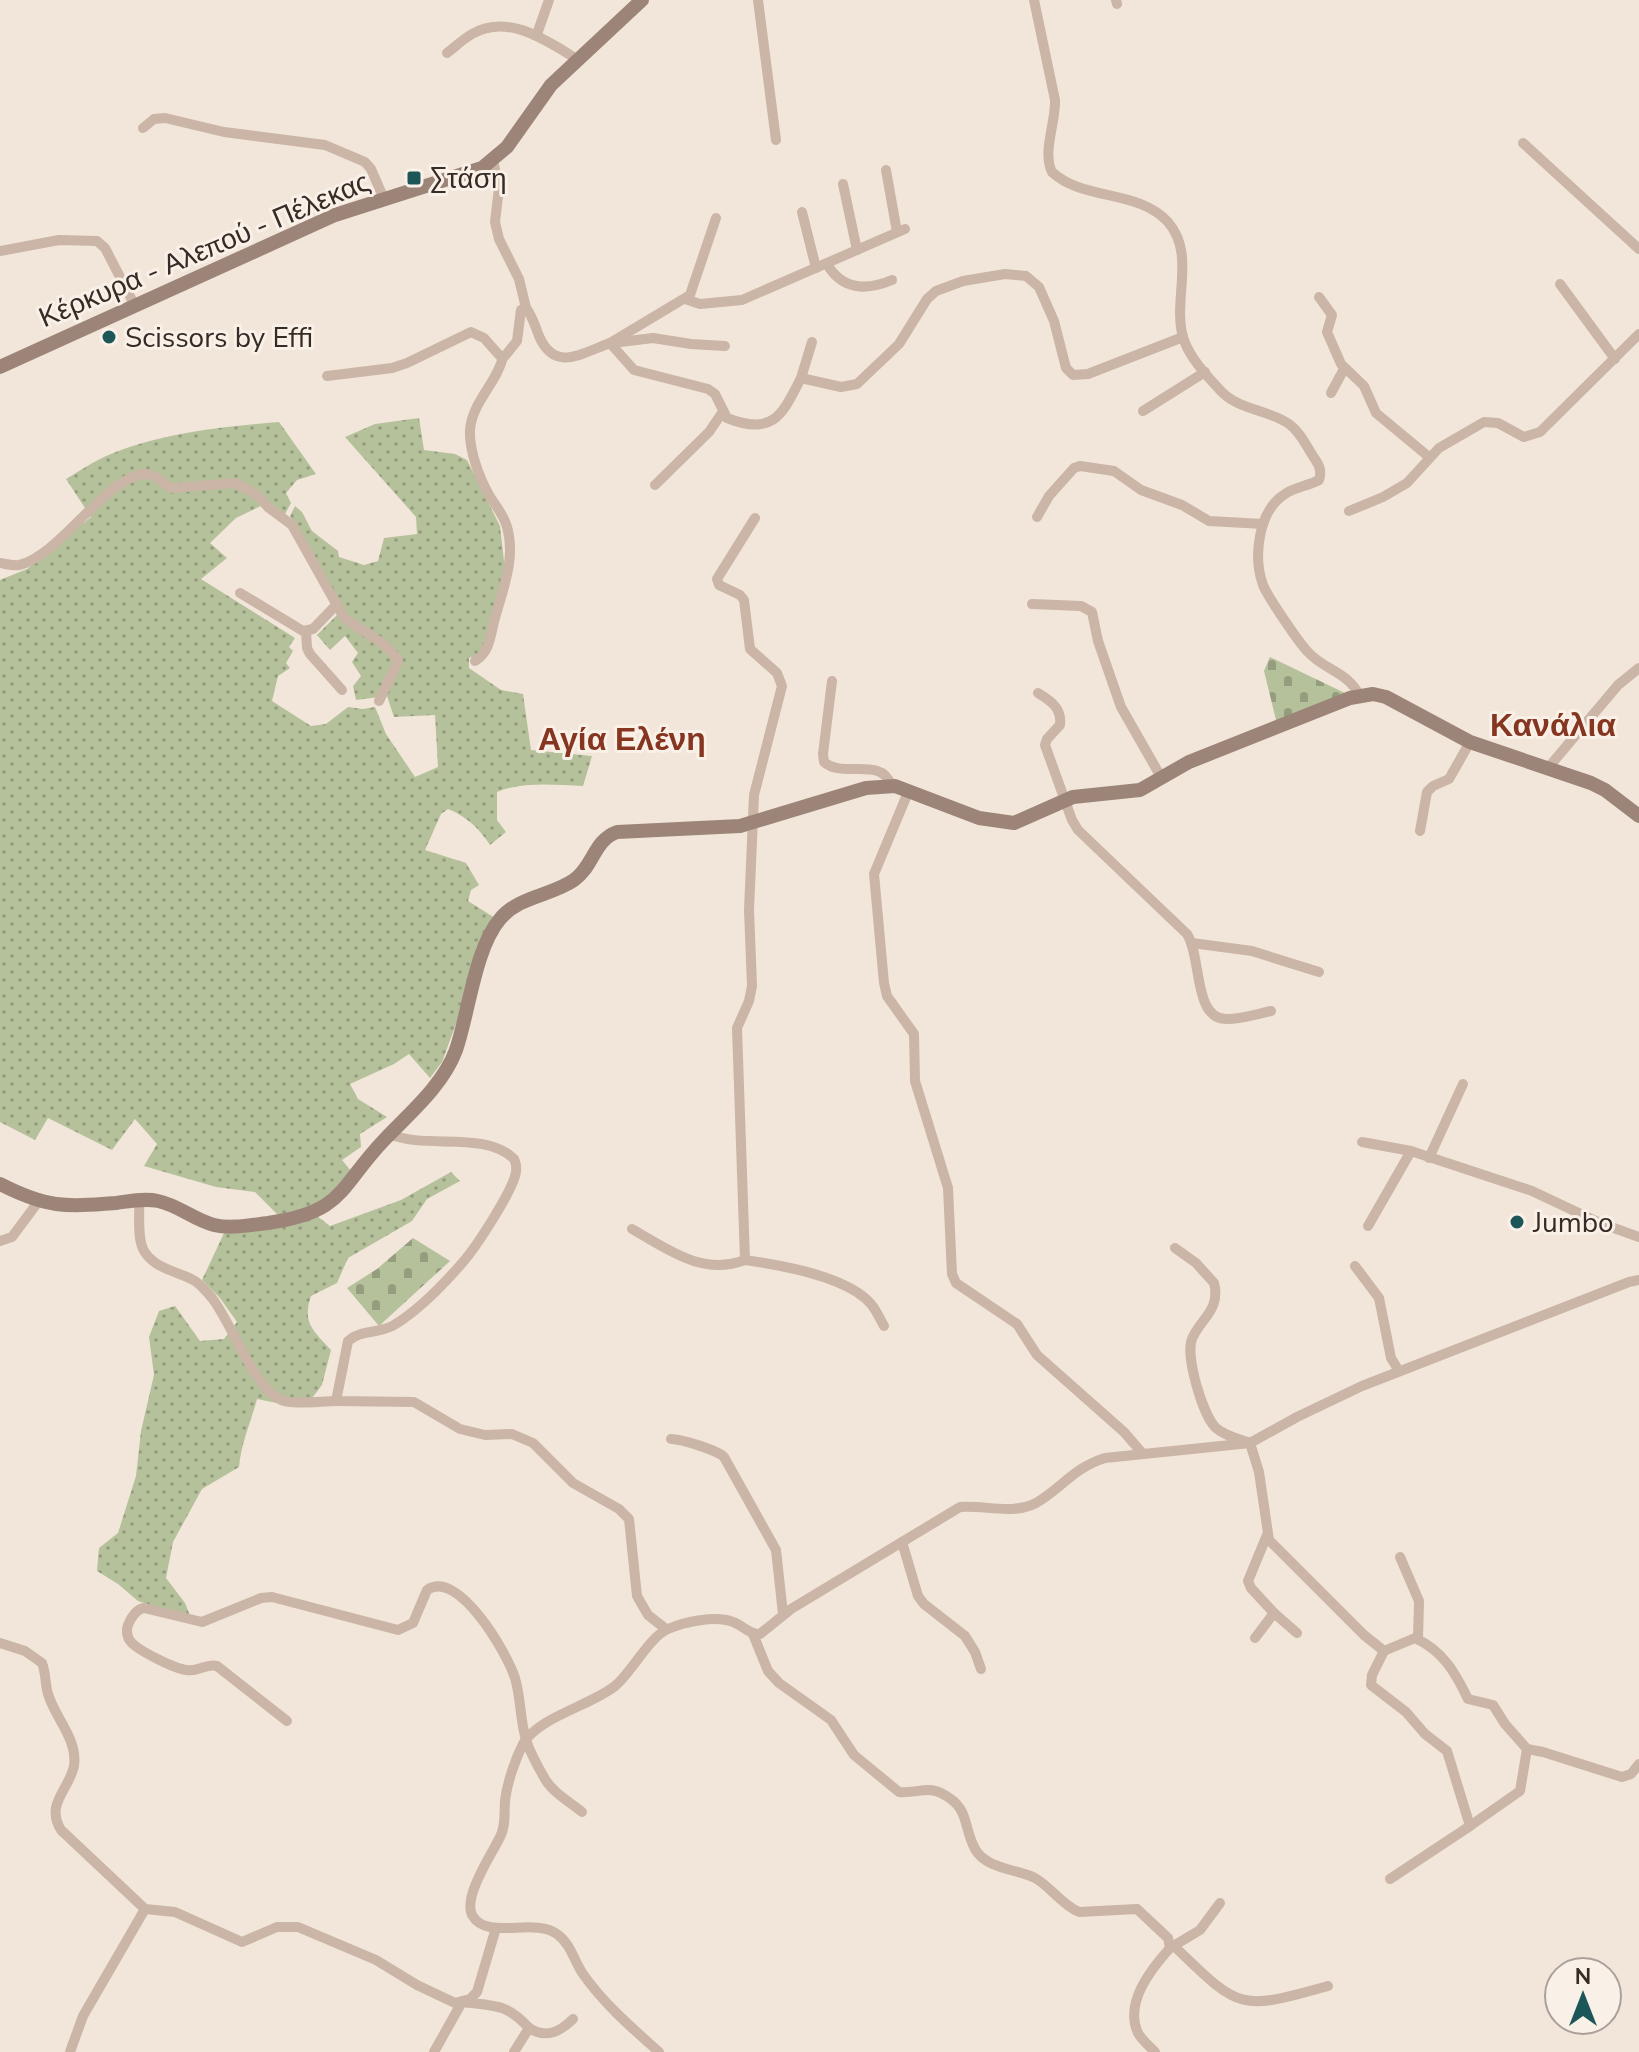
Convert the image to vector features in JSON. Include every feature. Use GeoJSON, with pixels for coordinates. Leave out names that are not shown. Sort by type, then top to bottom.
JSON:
{"type":"FeatureCollection","features":[{"type":"Feature","properties":{"kind":"street"},"geometry":{"type":"LineString","coordinates":[[537,34],[549,0]]}},
{"type":"Feature","properties":{"kind":"street","name":"Κέρκυρα - Αλεπού - Πέλεκας"},"geometry":{"type":"LineString","coordinates":[[0,367],[311,226],[474,171],[507,147],[544,93],[642,0]]}},
{"type":"Feature","properties":{"kind":"street"},"geometry":{"type":"LineString","coordinates":[[758,0],[776,140]]}},
{"type":"Feature","properties":{"kind":"street"},"geometry":{"type":"LineString","coordinates":[[1034,0],[1055,100],[1049,165],[1058,177],[1068,182],[1133,201],[1165,218],[1178,237],[1182,259],[1183,337],[1205,372],[1231,399],[1293,426],[1320,467],[1319,480],[1285,493],[1269,509],[1263,524],[1258,558],[1267,593],[1306,651],[1348,679],[1359,695]]}},
{"type":"Feature","properties":{"kind":"street"},"geometry":{"type":"LineString","coordinates":[[447,53],[480,31],[509,27],[537,34],[577,59]]}},
{"type":"Feature","properties":{"kind":"street"},"geometry":{"type":"LineString","coordinates":[[143,128],[154,119],[180,119],[224,132],[325,145],[365,162],[384,199]]}},
{"type":"Feature","properties":{"kind":"street"},"geometry":{"type":"LineString","coordinates":[[1523,143],[1639,249]]}},
{"type":"Feature","properties":{"kind":"street"},"geometry":{"type":"LineString","coordinates":[[493,160],[499,188],[495,222],[499,239],[519,279],[526,308],[544,347],[554,355],[568,358],[610,343],[685,299],[694,285],[716,218]]}},
{"type":"Feature","properties":{"kind":"street"},"geometry":{"type":"LineString","coordinates":[[685,299],[688,303],[700,304],[733,303],[901,230],[886,170]]}},
{"type":"Feature","properties":{"kind":"street"},"geometry":{"type":"LineString","coordinates":[[843,184],[857,250]]}},
{"type":"Feature","properties":{"kind":"street"},"geometry":{"type":"LineString","coordinates":[[802,212],[822,266],[837,278],[849,285],[877,286],[892,280]]}},
{"type":"Feature","properties":{"kind":"street"},"geometry":{"type":"LineString","coordinates":[[0,251],[59,240],[97,241],[105,248],[135,306]]}},
{"type":"Feature","properties":{"kind":"street"},"geometry":{"type":"LineString","coordinates":[[801,378],[841,387],[857,384],[899,344],[931,295],[955,283],[991,275],[1019,274],[1036,282],[1054,321],[1067,371],[1073,375],[1088,374],[1183,337]]}},
{"type":"Feature","properties":{"kind":"street"},"geometry":{"type":"LineString","coordinates":[[1560,284],[1615,359]]}},
{"type":"Feature","properties":{"kind":"street"},"geometry":{"type":"LineString","coordinates":[[1319,297],[1332,315],[1327,334],[1344,369],[1364,386],[1376,413],[1429,457]]}},
{"type":"Feature","properties":{"kind":"street"},"geometry":{"type":"LineString","coordinates":[[475,661],[487,649],[504,595],[509,546],[507,526],[479,471],[471,426],[476,409],[500,370],[503,357],[517,341],[521,310],[526,308]]}},
{"type":"Feature","properties":{"kind":"street"},"geometry":{"type":"LineString","coordinates":[[327,376],[392,368],[471,332],[479,334],[503,357]]}},
{"type":"Feature","properties":{"kind":"street"},"geometry":{"type":"LineString","coordinates":[[1349,511],[1401,487],[1443,445],[1484,422],[1498,423],[1524,437],[1540,432],[1639,334]]}},
{"type":"Feature","properties":{"kind":"street"},"geometry":{"type":"LineString","coordinates":[[610,343],[653,338],[725,346]]}},
{"type":"Feature","properties":{"kind":"street"},"geometry":{"type":"LineString","coordinates":[[610,343],[634,370],[710,390],[716,396],[722,413],[733,420],[760,423],[770,421],[784,411],[801,378],[812,342]]}},
{"type":"Feature","properties":{"kind":"street"},"geometry":{"type":"LineString","coordinates":[[1331,393],[1344,369]]}},
{"type":"Feature","properties":{"kind":"street"},"geometry":{"type":"LineString","coordinates":[[1143,411],[1205,372]]}},
{"type":"Feature","properties":{"kind":"street"},"geometry":{"type":"LineString","coordinates":[[655,485],[709,432],[722,413]]}},
{"type":"Feature","properties":{"kind":"street"},"geometry":{"type":"LineString","coordinates":[[1037,517],[1049,496],[1074,468],[1080,466],[1114,471],[1141,490],[1182,505],[1209,521],[1263,524]]}},
{"type":"Feature","properties":{"kind":"street"},"geometry":{"type":"LineString","coordinates":[[0,563],[16,566],[51,547],[113,490],[140,475],[153,475],[172,488],[235,483],[256,494],[292,525],[343,616],[356,628],[390,648],[398,661],[379,701]]}},
{"type":"Feature","properties":{"kind":"street"},"geometry":{"type":"LineString","coordinates":[[745,1260],[736,1040],[740,1018],[749,1001],[752,986],[749,910],[757,775],[782,686],[777,673],[750,649],[744,600],[719,585],[717,579],[755,518]]}},
{"type":"Feature","properties":{"kind":"street"},"geometry":{"type":"LineString","coordinates":[[240,593],[295,628],[306,631],[313,629],[337,604]]}},
{"type":"Feature","properties":{"kind":"street"},"geometry":{"type":"LineString","coordinates":[[1032,604],[1081,606],[1092,612],[1121,707],[1161,777]]}},
{"type":"Feature","properties":{"kind":"street"},"geometry":{"type":"LineString","coordinates":[[306,631],[310,654],[325,675],[342,690]]}},
{"type":"Feature","properties":{"kind":"street"},"geometry":{"type":"LineString","coordinates":[[1548,768],[1618,685],[1639,668]]}},
{"type":"Feature","properties":{"kind":"street"},"geometry":{"type":"LineString","coordinates":[[832,681],[824,762],[834,768],[881,771],[888,776],[891,785]]}},
{"type":"Feature","properties":{"kind":"street"},"geometry":{"type":"LineString","coordinates":[[1038,693],[1054,703],[1060,714],[1060,725],[1045,745],[1078,830],[1187,934],[1192,943],[1203,1001],[1213,1016],[1231,1019],[1271,1011]]}},
{"type":"Feature","properties":{"kind":"street"},"geometry":{"type":"LineString","coordinates":[[0,1184],[38,1202],[66,1206],[162,1202],[193,1218],[220,1226],[261,1223],[323,1208],[340,1195],[448,1067],[484,948],[494,926],[506,912],[571,882],[587,866],[601,841],[612,833],[753,823],[866,788],[891,785],[979,818],[1009,823],[1023,820],[1065,800],[1135,792],[1178,767],[1225,747],[1359,695],[1373,694],[1386,697],[1470,742],[1605,790],[1639,816]]}},
{"type":"Feature","properties":{"kind":"street"},"geometry":{"type":"LineString","coordinates":[[1420,831],[1428,790],[1449,779],[1470,742]]}},
{"type":"Feature","properties":{"kind":"street"},"geometry":{"type":"LineString","coordinates":[[909,790],[878,861],[874,890],[887,996],[914,1034],[915,1081],[948,1188],[952,1274],[956,1283],[1017,1324],[1037,1355],[1124,1432],[1143,1454]]}},
{"type":"Feature","properties":{"kind":"street"},"geometry":{"type":"LineString","coordinates":[[1192,943],[1252,951],[1319,972]]}},
{"type":"Feature","properties":{"kind":"street"},"geometry":{"type":"LineString","coordinates":[[1429,1158],[1463,1084]]}},
{"type":"Feature","properties":{"kind":"street"},"geometry":{"type":"LineString","coordinates":[[336,1401],[348,1341],[363,1332],[381,1331],[397,1323],[451,1275],[474,1246],[509,1191],[516,1174],[514,1159],[503,1151],[461,1141],[405,1140],[390,1134]]}},
{"type":"Feature","properties":{"kind":"street"},"geometry":{"type":"LineString","coordinates":[[1362,1142],[1411,1151],[1532,1191],[1600,1223],[1639,1237]]}},
{"type":"Feature","properties":{"kind":"street"},"geometry":{"type":"LineString","coordinates":[[1368,1226],[1411,1151]]}},
{"type":"Feature","properties":{"kind":"street"},"geometry":{"type":"LineString","coordinates":[[139,1201],[141,1243],[145,1252],[155,1263],[196,1282],[207,1293],[219,1308],[246,1358],[275,1396],[284,1401],[414,1402],[460,1429],[485,1435],[512,1434],[533,1443],[573,1483],[619,1509],[629,1519],[637,1596],[648,1615],[666,1629]]}},
{"type":"Feature","properties":{"kind":"street"},"geometry":{"type":"LineString","coordinates":[[0,1241],[12,1237],[38,1202]]}},
{"type":"Feature","properties":{"kind":"street"},"geometry":{"type":"LineString","coordinates":[[632,1229],[676,1254],[707,1265],[724,1267],[745,1260],[817,1275],[847,1288],[870,1303],[884,1326]]}},
{"type":"Feature","properties":{"kind":"street"},"geometry":{"type":"LineString","coordinates":[[1175,1248],[1207,1274],[1215,1289],[1209,1315],[1194,1335],[1190,1349],[1205,1411],[1217,1429],[1250,1443],[1259,1472],[1267,1535],[1248,1581],[1274,1613],[1297,1633]]}},
{"type":"Feature","properties":{"kind":"street"},"geometry":{"type":"LineString","coordinates":[[1355,1266],[1379,1298],[1391,1358],[1399,1371]]}},
{"type":"Feature","properties":{"kind":"street"},"geometry":{"type":"LineString","coordinates":[[753,1634],[763,1632],[783,1614],[960,1507],[1013,1510],[1035,1503],[1085,1464],[1105,1458],[1250,1443],[1297,1417],[1399,1371],[1639,1280]]}},
{"type":"Feature","properties":{"kind":"street"},"geometry":{"type":"LineString","coordinates":[[671,1439],[715,1450],[724,1457],[776,1550],[783,1614]]}},
{"type":"Feature","properties":{"kind":"street"},"geometry":{"type":"LineString","coordinates":[[1267,1535],[1364,1635],[1384,1651]]}},
{"type":"Feature","properties":{"kind":"street"},"geometry":{"type":"LineString","coordinates":[[902,1542],[918,1596],[965,1636],[974,1649],[981,1669]]}},
{"type":"Feature","properties":{"kind":"street"},"geometry":{"type":"LineString","coordinates":[[1400,1557],[1419,1601],[1418,1639]]}},
{"type":"Feature","properties":{"kind":"street"},"geometry":{"type":"LineString","coordinates":[[287,1721],[217,1666],[180,1669],[132,1643],[127,1632],[136,1611],[144,1608],[202,1622],[261,1598],[272,1597],[366,1619],[398,1630],[413,1623],[427,1590],[442,1585],[462,1599],[492,1631],[515,1678],[526,1739],[548,1783],[582,1812]]}},
{"type":"Feature","properties":{"kind":"street"},"geometry":{"type":"LineString","coordinates":[[1255,1638],[1274,1613]]}},
{"type":"Feature","properties":{"kind":"street"},"geometry":{"type":"LineString","coordinates":[[659,2052],[616,2013],[582,1972],[571,1950],[557,1933],[530,1926],[496,1928],[479,1923],[474,1918],[470,1902],[488,1856],[502,1834],[507,1788],[526,1739],[543,1726],[616,1685],[666,1629],[722,1620],[733,1622],[753,1634],[768,1671],[779,1683],[831,1720],[854,1755],[899,1792],[932,1789],[961,1807],[975,1850],[987,1861],[1034,1878],[1071,1909],[1079,1912],[1127,1907],[1137,1909],[1168,1938],[1172,1947],[1232,1997],[1246,2002],[1266,2003],[1328,1986]]}},
{"type":"Feature","properties":{"kind":"street"},"geometry":{"type":"LineString","coordinates":[[1470,1826],[1447,1751],[1425,1734],[1406,1712],[1371,1685],[1372,1675],[1384,1651],[1410,1639],[1418,1639],[1451,1665],[1470,1700],[1493,1705],[1527,1749],[1622,1777],[1631,1774],[1639,1764]]}},
{"type":"Feature","properties":{"kind":"street"},"geometry":{"type":"LineString","coordinates":[[0,1643],[25,1651],[42,1663],[47,1694],[71,1743],[74,1766],[54,1809],[56,1823],[145,1909],[175,1912],[242,1942],[277,1927],[298,1927],[376,1960],[447,2001],[515,2012],[529,2028],[541,2034],[555,2033],[573,2019]]}},
{"type":"Feature","properties":{"kind":"street"},"geometry":{"type":"LineString","coordinates":[[1390,1879],[1520,1791],[1527,1749]]}},
{"type":"Feature","properties":{"kind":"street"},"geometry":{"type":"LineString","coordinates":[[1155,2052],[1139,2036],[1134,2020],[1135,2009],[1150,1971],[1172,1947],[1200,1930],[1220,1903]]}},
{"type":"Feature","properties":{"kind":"street"},"geometry":{"type":"LineString","coordinates":[[70,2052],[83,2016],[145,1909]]}},
{"type":"Feature","properties":{"kind":"street"},"geometry":{"type":"LineString","coordinates":[[434,2052],[462,2002],[474,1996],[479,1987],[496,1928]]}},
{"type":"Feature","properties":{"kind":"street"},"geometry":{"type":"LineString","coordinates":[[514,2052],[529,2028]]}},
{"type":"Feature","properties":{"kind":"green space"},"geometry":{"type":"Polygon","coordinates":[[[419,418],[424,450],[455,454],[467,460],[500,526],[505,570],[481,654],[469,658],[469,668],[501,690],[523,694],[531,750],[592,756],[583,786],[529,785],[497,792],[497,820],[506,832],[490,845],[461,815],[448,809],[441,814],[425,850],[466,863],[479,885],[471,890],[468,901],[495,918],[442,1062],[430,1078],[409,1054],[350,1084],[358,1099],[387,1117],[360,1134],[361,1147],[342,1160],[351,1171],[334,1190],[311,1205],[278,1215],[255,1192],[216,1187],[144,1166],[157,1144],[135,1119],[112,1150],[48,1118],[35,1140],[0,1122],[0,580],[27,569],[91,517],[66,479],[94,462],[168,437],[279,422],[316,474],[297,480],[286,493],[291,503],[285,514],[269,502],[236,518],[210,543],[227,558],[201,579],[295,638],[289,647],[293,651],[286,663],[290,668],[278,676],[272,701],[311,726],[326,724],[348,707],[375,707],[386,734],[415,777],[438,767],[435,715],[394,717],[387,696],[356,700],[353,686],[361,676],[352,662],[358,653],[345,636],[330,650],[317,635],[343,609],[290,516],[295,506],[302,512],[312,531],[338,551],[339,557],[364,565],[378,561],[384,538],[417,534],[416,517],[345,437],[375,424],[419,418]]]}},
{"type":"Feature","properties":{"kind":"green space"},"geometry":{"type":"Polygon","coordinates":[[[1270,657],[1347,694],[1277,724],[1264,671],[1270,657]]]}},
{"type":"Feature","properties":{"kind":"green space"},"geometry":{"type":"Polygon","coordinates":[[[451,1172],[460,1181],[427,1199],[412,1221],[348,1258],[337,1283],[311,1296],[308,1313],[311,1326],[331,1350],[322,1385],[312,1398],[277,1403],[257,1399],[239,1467],[202,1489],[173,1542],[166,1578],[185,1603],[191,1618],[138,1601],[97,1571],[99,1548],[118,1533],[136,1476],[141,1431],[154,1375],[149,1337],[159,1311],[175,1306],[200,1341],[224,1339],[237,1322],[202,1280],[225,1231],[317,1216],[330,1226],[401,1200],[451,1172]]]}},
{"type":"Feature","properties":{"kind":"green space"},"geometry":{"type":"Polygon","coordinates":[[[413,1238],[450,1261],[379,1326],[347,1288],[377,1269],[413,1238]]]}},
{"type":"Feature","properties":{"kind":"place","name":"Στάση"},"geometry":{"type":"Point","coordinates":[414,178]}},
{"type":"Feature","properties":{"kind":"place","name":"Scissors by Effi"},"geometry":{"type":"Point","coordinates":[109,337]}},
{"type":"Feature","properties":{"kind":"place","name":"Jumbo"},"geometry":{"type":"Point","coordinates":[1517,1222]}},
{"type":"Feature","properties":{"kind":"district","name":"Κανάλια"},"geometry":{"type":"Point","coordinates":[1553,725]}},
{"type":"Feature","properties":{"kind":"district","name":"Αγία Ελένη"},"geometry":{"type":"Point","coordinates":[622,739]}}]}
